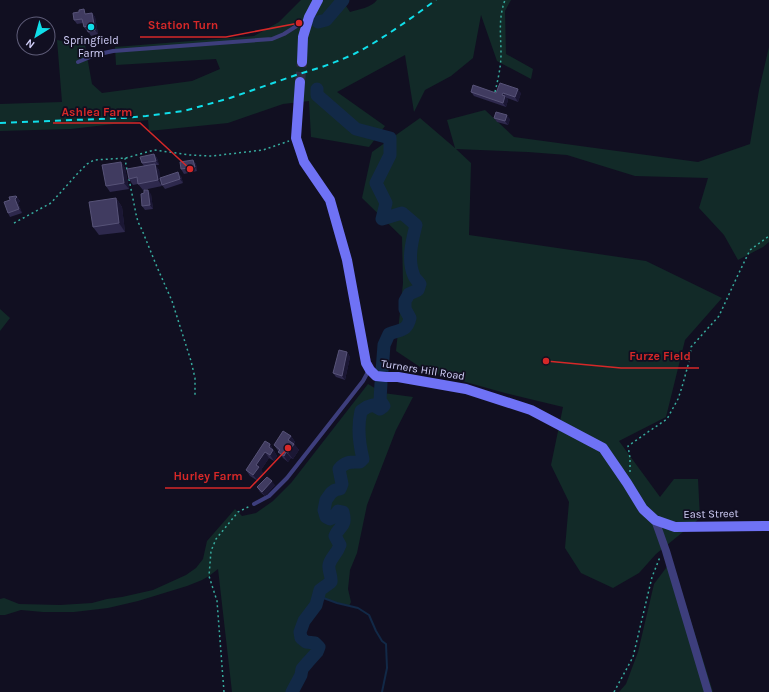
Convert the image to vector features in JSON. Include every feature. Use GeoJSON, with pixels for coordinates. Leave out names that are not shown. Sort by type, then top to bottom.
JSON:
{"type":"FeatureCollection","features":[{"type":"Feature","properties":{"kind":"main road"},"geometry":{"type":"LineString","coordinates":[[302,62],[303,37],[309,17],[318,0]]}},
{"type":"Feature","properties":{"kind":"main road","name":"Turners Hill Road"},"geometry":{"type":"LineString","coordinates":[[300,82],[296,138],[304,162],[330,200],[347,260],[366,362],[370,370],[376,376],[398,377],[466,389],[531,410],[603,448],[627,482],[643,509],[655,520]]}},
{"type":"Feature","properties":{"kind":"main road","name":"East Street"},"geometry":{"type":"LineString","coordinates":[[655,520],[675,527],[769,526]]}},
{"type":"Feature","properties":{"kind":"street"},"geometry":{"type":"LineString","coordinates":[[655,520],[666,551],[708,692]]}},
{"type":"Feature","properties":{"kind":"lane"},"geometry":{"type":"LineString","coordinates":[[78,62],[95,55],[114,51],[272,39],[284,34],[309,17]]}},
{"type":"Feature","properties":{"kind":"lane"},"geometry":{"type":"LineString","coordinates":[[254,504],[269,496],[287,478],[370,370]]}},
{"type":"Feature","properties":{"kind":"path"},"geometry":{"type":"LineString","coordinates":[[495,92],[500,70],[500,25],[502,8],[505,0]]}},
{"type":"Feature","properties":{"kind":"path"},"geometry":{"type":"LineString","coordinates":[[14,224],[51,203],[87,164],[94,160],[126,158],[154,150],[190,155],[226,155],[263,150],[296,138]]}},
{"type":"Feature","properties":{"kind":"path"},"geometry":{"type":"LineString","coordinates":[[126,158],[138,222],[172,302],[191,361],[195,378],[195,395]]}},
{"type":"Feature","properties":{"kind":"path"},"geometry":{"type":"LineString","coordinates":[[627,482],[630,480],[630,458],[628,446],[667,419],[678,399],[682,387],[690,358],[691,347],[719,316],[750,250],[769,236]]}},
{"type":"Feature","properties":{"kind":"path"},"geometry":{"type":"LineString","coordinates":[[224,692],[217,602],[209,576],[211,551],[216,539],[238,512],[254,504]]}},
{"type":"Feature","properties":{"kind":"path"},"geometry":{"type":"LineString","coordinates":[[614,692],[633,657],[652,577],[662,552],[666,551]]}},
{"type":"Feature","properties":{"kind":"green space"},"geometry":{"type":"Polygon","coordinates":[[[301,0],[342,0],[350,12],[368,7],[377,0],[511,0],[505,11],[506,54],[533,69],[531,79],[497,61],[481,15],[473,58],[451,76],[425,90],[414,112],[405,55],[337,92],[385,126],[369,147],[311,137],[309,101],[283,104],[228,123],[149,131],[148,120],[71,129],[0,131],[0,104],[62,102],[57,40],[85,45],[92,84],[102,93],[192,81],[220,69],[216,59],[116,65],[115,47],[254,36],[279,22],[301,0]]]}},
{"type":"Feature","properties":{"kind":"green space"},"geometry":{"type":"Polygon","coordinates":[[[769,47],[769,242],[763,247],[738,260],[724,235],[699,208],[708,178],[635,176],[567,155],[456,149],[471,163],[469,235],[646,261],[722,298],[685,340],[666,417],[619,441],[660,497],[674,479],[698,479],[700,518],[656,554],[639,573],[613,588],[581,573],[565,548],[569,502],[551,465],[563,407],[505,393],[426,371],[396,351],[403,283],[402,237],[362,198],[372,152],[420,118],[455,148],[447,120],[485,110],[514,137],[698,162],[750,144],[759,90],[769,47]]]}},
{"type":"Feature","properties":{"kind":"green space"},"geometry":{"type":"Polygon","coordinates":[[[0,309],[10,318],[0,331],[0,309]]]}},
{"type":"Feature","properties":{"kind":"green space"},"geometry":{"type":"Polygon","coordinates":[[[368,384],[383,393],[413,397],[396,430],[367,505],[357,553],[350,570],[348,589],[351,602],[349,606],[318,596],[316,605],[304,621],[300,632],[301,638],[306,642],[315,643],[319,647],[317,652],[302,669],[301,675],[292,692],[232,692],[218,569],[202,580],[187,586],[138,601],[108,608],[74,612],[21,610],[0,615],[0,599],[4,598],[19,604],[60,605],[92,603],[153,590],[186,575],[196,568],[203,559],[207,541],[235,509],[242,516],[256,513],[273,501],[291,483],[368,384]]]}},
{"type":"Feature","properties":{"kind":"green space"},"geometry":{"type":"Polygon","coordinates":[[[672,560],[713,692],[619,692],[626,684],[638,652],[654,584],[672,560]]]}},
{"type":"Feature","properties":{"kind":"building","name":"Springfield Farm"},"geometry":{"type":"Polygon","coordinates":[[[84,9],[85,14],[92,13],[95,30],[88,32],[87,26],[84,27],[82,19],[74,20],[73,13],[84,9]]]}},
{"type":"Feature","properties":{"kind":"building"},"geometry":{"type":"Polygon","coordinates":[[[500,83],[518,89],[515,97],[503,93],[502,95],[505,96],[503,103],[471,92],[473,85],[496,93],[500,83]]]}},
{"type":"Feature","properties":{"kind":"building"},"geometry":{"type":"Polygon","coordinates":[[[496,112],[507,115],[505,121],[494,118],[496,112]]]}},
{"type":"Feature","properties":{"kind":"building"},"geometry":{"type":"Polygon","coordinates":[[[154,154],[156,161],[142,163],[140,157],[154,154]]]}},
{"type":"Feature","properties":{"kind":"building"},"geometry":{"type":"Polygon","coordinates":[[[193,160],[195,167],[181,169],[180,162],[193,160]]]}},
{"type":"Feature","properties":{"kind":"building"},"geometry":{"type":"Polygon","coordinates":[[[121,162],[124,183],[106,186],[102,165],[121,162]]]}},
{"type":"Feature","properties":{"kind":"building"},"geometry":{"type":"Polygon","coordinates":[[[155,164],[158,180],[138,184],[137,177],[129,179],[127,169],[155,164]]]}},
{"type":"Feature","properties":{"kind":"building"},"geometry":{"type":"Polygon","coordinates":[[[178,172],[180,179],[162,185],[160,178],[178,172]]]}},
{"type":"Feature","properties":{"kind":"building"},"geometry":{"type":"Polygon","coordinates":[[[144,190],[148,190],[150,205],[142,206],[141,194],[144,193],[144,190]]]}},
{"type":"Feature","properties":{"kind":"building"},"geometry":{"type":"Polygon","coordinates":[[[9,197],[17,197],[15,199],[19,209],[8,213],[4,202],[10,200],[9,197]]]}},
{"type":"Feature","properties":{"kind":"building"},"geometry":{"type":"Polygon","coordinates":[[[116,198],[119,223],[93,227],[89,202],[116,198]]]}},
{"type":"Feature","properties":{"kind":"building"},"geometry":{"type":"Polygon","coordinates":[[[339,350],[347,352],[342,376],[333,373],[339,350]]]}},
{"type":"Feature","properties":{"kind":"building"},"geometry":{"type":"Polygon","coordinates":[[[283,431],[291,436],[288,440],[294,444],[284,456],[278,452],[280,450],[274,445],[283,431]]]}},
{"type":"Feature","properties":{"kind":"building"},"geometry":{"type":"Polygon","coordinates":[[[265,441],[270,444],[269,447],[273,450],[270,455],[265,452],[256,465],[259,467],[253,475],[246,470],[265,441]]]}},
{"type":"Feature","properties":{"kind":"building"},"geometry":{"type":"Polygon","coordinates":[[[267,477],[272,481],[262,492],[257,487],[267,477]]]}},
{"type":"Feature","properties":{"kind":"waterway"},"geometry":{"type":"LineString","coordinates":[[318,22],[326,20],[343,0]]}},
{"type":"Feature","properties":{"kind":"waterway"},"geometry":{"type":"LineString","coordinates":[[317,89],[317,95],[356,129],[390,138],[390,155],[376,183],[386,203],[382,219],[402,213],[416,225],[411,250],[411,264],[414,277],[420,284],[418,290],[409,294],[405,301],[405,309],[410,318],[409,323],[405,328],[389,334],[384,345],[382,371]]}},
{"type":"Feature","properties":{"kind":"waterway"},"geometry":{"type":"LineString","coordinates":[[292,692],[301,675],[302,669],[317,652],[319,647],[315,643],[306,642],[301,638],[300,632],[304,621],[316,605],[320,590],[331,582],[329,565],[340,545],[335,536],[344,523],[343,512],[338,511],[334,517],[330,519],[326,517],[324,510],[326,500],[331,493],[340,489],[342,484],[339,469],[346,463],[360,462],[363,459],[359,435],[361,411],[373,405],[380,409],[384,406],[380,400],[381,383]]}},
{"type":"Feature","properties":{"kind":"waterway"},"geometry":{"type":"LineString","coordinates":[[318,596],[337,603],[358,608],[369,615],[376,631],[382,641],[386,644],[387,668],[382,692]]}},
{"type":"Feature","properties":{"kind":"tunnel"},"geometry":{"type":"LineString","coordinates":[[300,82],[302,62]]}},
{"type":"Feature","properties":{"kind":"railway"},"geometry":{"type":"LineString","coordinates":[[0,123],[123,118],[184,111],[230,98],[350,56],[386,35],[436,0]]}},
{"type":"Feature","properties":{"kind":"place","name":"Station Turn"},"geometry":{"type":"Point","coordinates":[299,23]}},
{"type":"Feature","properties":{"kind":"place","name":"Springfield Farm"},"geometry":{"type":"Point","coordinates":[91,27]}},
{"type":"Feature","properties":{"kind":"place","name":"Ashlea Farm"},"geometry":{"type":"Point","coordinates":[190,169]}},
{"type":"Feature","properties":{"kind":"place","name":"Furze Field"},"geometry":{"type":"Point","coordinates":[546,361]}},
{"type":"Feature","properties":{"kind":"place","name":"Hurley Farm"},"geometry":{"type":"Point","coordinates":[288,448]}}]}
